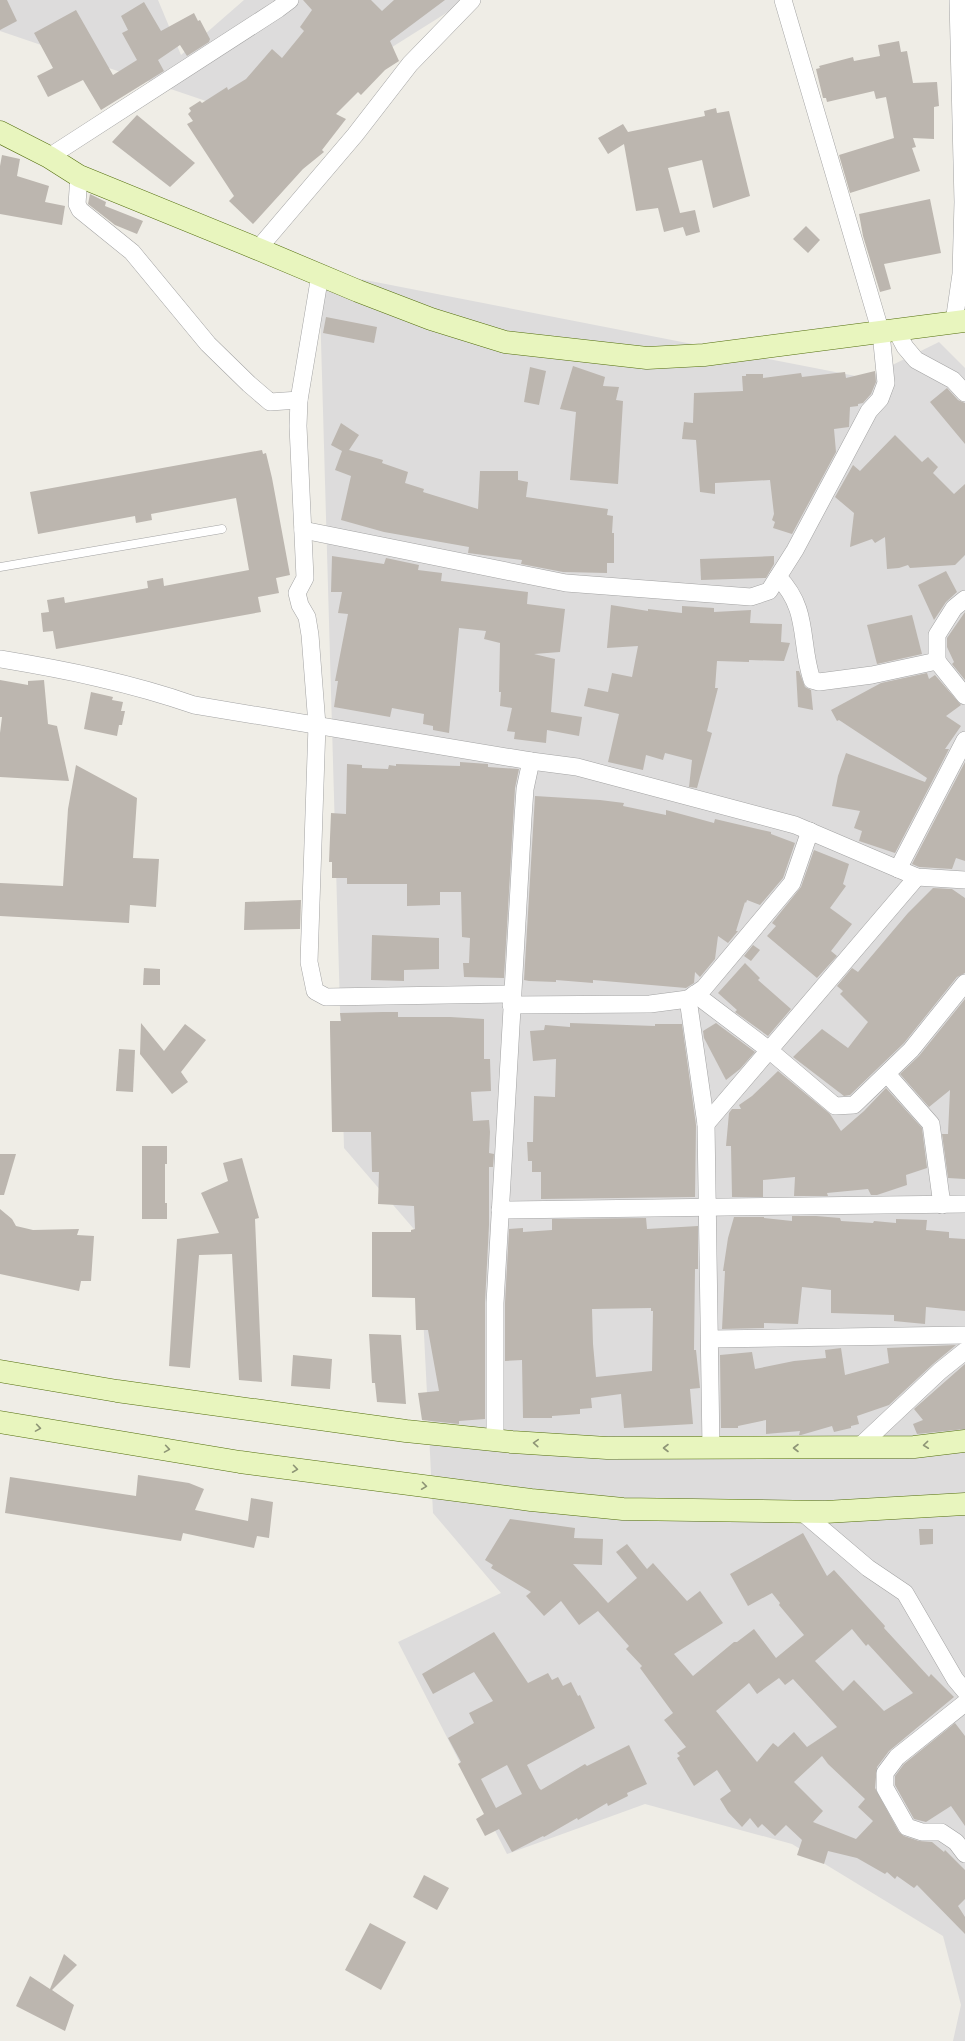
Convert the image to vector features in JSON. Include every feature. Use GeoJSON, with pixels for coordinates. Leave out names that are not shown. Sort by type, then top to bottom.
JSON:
{"type":"FeatureCollection","features":[{"type":"Feature","properties":{"kind":"street"},"geometry":{"type":"LineString","coordinates":[[49,157],[290,0]]}},
{"type":"Feature","properties":{"kind":"street"},"geometry":{"type":"LineString","coordinates":[[258,249],[355,135],[410,64],[472,0]]}},
{"type":"Feature","properties":{"kind":"street"},"geometry":{"type":"LineString","coordinates":[[303,530],[566,583],[751,597],[769,591],[795,550],[869,411],[880,399],[886,383],[888,332],[783,0]]}},
{"type":"Feature","properties":{"kind":"street"},"geometry":{"type":"LineString","coordinates":[[0,132],[49,157],[79,176],[431,319],[505,342],[647,358],[704,355],[888,332],[960,321],[963,202],[958,0]]}},
{"type":"Feature","properties":{"kind":"street"},"geometry":{"type":"LineString","coordinates":[[79,176],[77,204],[80,210],[132,252],[208,344],[249,384],[270,402],[299,400]]}},
{"type":"Feature","properties":{"kind":"street"},"geometry":{"type":"LineString","coordinates":[[320,275],[299,400],[298,426],[305,578],[297,593],[300,605],[307,617],[310,635],[317,725],[309,962],[315,991],[326,997],[650,1004],[692,996],[704,988],[792,883],[810,831]]}},
{"type":"Feature","properties":{"kind":"street"},"geometry":{"type":"LineString","coordinates":[[888,332],[905,347],[916,360],[953,380],[965,394]]}},
{"type":"Feature","properties":{"kind":"street"},"geometry":{"type":"LineString","coordinates":[[778,577],[790,589],[796,602],[803,625],[808,669],[812,680],[819,682],[872,675],[937,661]]}},
{"type":"Feature","properties":{"kind":"street"},"geometry":{"type":"LineString","coordinates":[[965,598],[954,608],[937,634],[937,661],[965,696]]}},
{"type":"Feature","properties":{"kind":"street"},"geometry":{"type":"LineString","coordinates":[[0,659],[149,690],[194,705],[531,762],[576,767],[795,825],[917,877],[965,880]]}},
{"type":"Feature","properties":{"kind":"street"},"geometry":{"type":"LineString","coordinates":[[898,869],[965,740]]}},
{"type":"Feature","properties":{"kind":"street"},"geometry":{"type":"LineString","coordinates":[[495,1440],[495,1303],[524,802],[531,762]]}},
{"type":"Feature","properties":{"kind":"street"},"geometry":{"type":"LineString","coordinates":[[706,1124],[917,877]]}},
{"type":"Feature","properties":{"kind":"street"},"geometry":{"type":"LineString","coordinates":[[692,996],[769,1050],[835,1106],[854,1105],[887,1074],[911,1050],[965,983]]}},
{"type":"Feature","properties":{"kind":"street"},"geometry":{"type":"LineString","coordinates":[[692,996],[706,1124],[711,1448]]}},
{"type":"Feature","properties":{"kind":"street"},"geometry":{"type":"LineString","coordinates":[[887,1074],[931,1124],[942,1204]]}},
{"type":"Feature","properties":{"kind":"street"},"geometry":{"type":"LineString","coordinates":[[500,1210],[965,1204]]}},
{"type":"Feature","properties":{"kind":"street"},"geometry":{"type":"LineString","coordinates":[[710,1339],[965,1335]]}},
{"type":"Feature","properties":{"kind":"street"},"geometry":{"type":"LineString","coordinates":[[859,1448],[940,1371],[965,1351]]}},
{"type":"Feature","properties":{"kind":"street"},"geometry":{"type":"LineString","coordinates":[[0,1371],[148,1395],[406,1431],[495,1440],[607,1448],[859,1448],[914,1447],[965,1442]]}},
{"type":"Feature","properties":{"kind":"street"},"geometry":{"type":"LineString","coordinates":[[0,1422],[240,1462],[531,1500],[623,1509],[802,1512],[965,1504]]}},
{"type":"Feature","properties":{"kind":"street"},"geometry":{"type":"LineString","coordinates":[[802,1512],[868,1568],[905,1593],[955,1679],[965,1692]]}},
{"type":"Feature","properties":{"kind":"street"},"geometry":{"type":"LineString","coordinates":[[965,1703],[897,1757],[885,1773],[885,1788],[907,1827],[922,1832],[942,1832],[956,1842],[965,1854]]}},
{"type":"Feature","properties":{"kind":"lane"},"geometry":{"type":"LineString","coordinates":[[0,567],[222,529]]}},
{"type":"Feature","properties":{"kind":"shaded area"},"geometry":{"type":"Polygon","coordinates":[[[0,0],[158,0],[181,55],[244,0],[467,0],[389,49],[253,117],[0,31],[0,0]]]}},
{"type":"Feature","properties":{"kind":"shaded area"},"geometry":{"type":"Polygon","coordinates":[[[319,271],[866,378],[939,342],[965,368],[965,2041],[953,2041],[961,2005],[943,1936],[792,1844],[645,1804],[507,1854],[398,1642],[501,1593],[433,1513],[419,1235],[344,1148],[319,271]]]}},
{"type":"Feature","properties":{"kind":"building"},"geometry":{"type":"Polygon","coordinates":[[[0,0],[7,0],[17,21],[0,30],[0,0]]]}},
{"type":"Feature","properties":{"kind":"building"},"geometry":{"type":"Polygon","coordinates":[[[303,0],[371,0],[382,11],[394,0],[445,0],[390,41],[399,61],[385,70],[361,95],[358,92],[336,114],[346,119],[322,150],[324,152],[303,169],[253,224],[229,201],[234,196],[187,124],[193,121],[188,114],[191,111],[189,108],[200,101],[202,103],[227,87],[228,90],[246,79],[272,49],[282,58],[304,31],[300,27],[312,10],[303,0]]]}},
{"type":"Feature","properties":{"kind":"building"},"geometry":{"type":"Polygon","coordinates":[[[144,2],[161,31],[194,13],[198,21],[200,20],[210,39],[209,42],[187,56],[180,45],[158,60],[164,71],[101,110],[83,80],[48,97],[37,76],[53,68],[34,33],[76,10],[113,75],[137,60],[122,33],[128,30],[121,16],[144,2]]]}},
{"type":"Feature","properties":{"kind":"building"},"geometry":{"type":"Polygon","coordinates":[[[899,41],[901,52],[907,51],[913,83],[937,82],[939,106],[934,107],[934,139],[913,138],[916,147],[912,148],[920,171],[850,193],[839,155],[894,138],[886,97],[876,99],[874,91],[827,102],[826,98],[823,98],[816,69],[820,68],[819,66],[853,57],[854,61],[880,56],[878,45],[899,41]]]}},
{"type":"Feature","properties":{"kind":"building"},"geometry":{"type":"Polygon","coordinates":[[[716,108],[717,113],[729,111],[750,196],[713,208],[702,160],[668,168],[680,213],[695,210],[700,232],[686,236],[683,227],[664,232],[658,208],[636,211],[624,144],[608,154],[598,138],[623,124],[628,132],[705,116],[704,111],[716,108]]]}},
{"type":"Feature","properties":{"kind":"building"},"geometry":{"type":"Polygon","coordinates":[[[137,115],[195,163],[170,187],[112,142],[137,115]]]}},
{"type":"Feature","properties":{"kind":"building"},"geometry":{"type":"Polygon","coordinates":[[[2,155],[20,159],[17,176],[49,186],[45,202],[65,206],[62,225],[0,214],[0,166],[2,155]]]}},
{"type":"Feature","properties":{"kind":"building"},"geometry":{"type":"Polygon","coordinates":[[[90,194],[106,202],[105,206],[143,221],[137,234],[115,225],[88,204],[90,194]]]}},
{"type":"Feature","properties":{"kind":"building"},"geometry":{"type":"Polygon","coordinates":[[[930,199],[941,253],[884,264],[891,289],[880,292],[863,236],[859,214],[930,199]]]}},
{"type":"Feature","properties":{"kind":"building"},"geometry":{"type":"Polygon","coordinates":[[[806,226],[820,240],[808,253],[793,239],[806,226]]]}},
{"type":"Feature","properties":{"kind":"building"},"geometry":{"type":"Polygon","coordinates":[[[326,317],[377,327],[374,343],[323,333],[326,317]]]}},
{"type":"Feature","properties":{"kind":"building"},"geometry":{"type":"Polygon","coordinates":[[[573,366],[605,377],[603,386],[619,387],[616,400],[623,401],[618,484],[570,480],[576,412],[560,409],[573,366]]]}},
{"type":"Feature","properties":{"kind":"building"},"geometry":{"type":"Polygon","coordinates":[[[530,367],[546,371],[539,405],[524,402],[530,367]]]}},
{"type":"Feature","properties":{"kind":"building"},"geometry":{"type":"Polygon","coordinates":[[[875,371],[876,382],[871,394],[863,403],[858,404],[858,406],[850,407],[849,427],[834,429],[836,452],[792,534],[773,528],[775,522],[772,520],[774,514],[770,480],[715,483],[715,494],[700,492],[696,440],[682,439],[684,422],[693,423],[694,393],[743,391],[742,376],[746,376],[746,374],[763,374],[763,378],[801,373],[802,377],[845,372],[846,378],[875,371]]]}},
{"type":"Feature","properties":{"kind":"building"},"geometry":{"type":"Polygon","coordinates":[[[947,388],[958,400],[965,403],[965,444],[930,402],[947,388]]]}},
{"type":"Feature","properties":{"kind":"building"},"geometry":{"type":"Polygon","coordinates":[[[341,423],[359,435],[349,450],[383,460],[382,463],[408,472],[405,483],[424,489],[423,492],[478,509],[480,471],[518,471],[518,480],[528,482],[526,497],[608,509],[607,515],[613,516],[612,533],[614,533],[614,563],[607,563],[607,573],[563,572],[521,564],[522,560],[468,553],[469,547],[384,532],[341,520],[351,476],[335,470],[342,451],[331,445],[341,423]]]}},
{"type":"Feature","properties":{"kind":"building"},"geometry":{"type":"Polygon","coordinates":[[[895,435],[922,462],[928,457],[938,467],[933,473],[954,494],[965,484],[965,555],[955,565],[910,568],[908,565],[899,568],[887,569],[885,537],[875,543],[872,539],[850,547],[854,513],[835,497],[853,465],[860,471],[895,435]]]}},
{"type":"Feature","properties":{"kind":"building"},"geometry":{"type":"Polygon","coordinates":[[[262,450],[263,454],[266,453],[272,478],[290,575],[276,578],[279,593],[258,597],[261,612],[56,649],[53,631],[43,632],[41,613],[49,612],[47,600],[64,597],[65,603],[148,588],[147,581],[163,578],[164,586],[249,570],[236,498],[151,514],[152,520],[136,523],[135,516],[38,534],[30,492],[262,450]]]}},
{"type":"Feature","properties":{"kind":"building"},"geometry":{"type":"Polygon","coordinates":[[[332,556],[384,564],[386,558],[419,565],[418,570],[442,573],[441,581],[528,592],[527,604],[565,609],[560,652],[534,654],[555,659],[551,712],[582,717],[579,736],[547,730],[546,743],[514,739],[515,732],[507,731],[512,708],[500,706],[500,643],[484,639],[486,631],[459,628],[449,733],[433,730],[433,726],[423,724],[424,714],[392,708],[390,717],[334,707],[338,681],[335,681],[348,614],[338,613],[342,592],[331,592],[332,556]]]}},
{"type":"Feature","properties":{"kind":"building"},"geometry":{"type":"Polygon","coordinates":[[[774,556],[774,564],[766,578],[701,580],[700,559],[774,556]]]}},
{"type":"Feature","properties":{"kind":"building"},"geometry":{"type":"Polygon","coordinates":[[[946,571],[957,592],[946,602],[934,620],[918,585],[946,571]]]}},
{"type":"Feature","properties":{"kind":"building"},"geometry":{"type":"Polygon","coordinates":[[[611,605],[648,611],[648,609],[682,613],[682,606],[714,608],[714,612],[751,610],[750,623],[782,624],[781,642],[790,643],[784,661],[717,661],[715,688],[718,688],[707,731],[712,733],[697,788],[689,787],[692,760],[665,753],[663,760],[646,755],[643,770],[608,762],[619,714],[584,706],[588,688],[608,692],[612,673],[632,677],[638,646],[607,648],[611,605]]]}},
{"type":"Feature","properties":{"kind":"building"},"geometry":{"type":"Polygon","coordinates":[[[965,612],[965,680],[952,664],[954,662],[947,647],[947,638],[965,612]]]}},
{"type":"Feature","properties":{"kind":"building"},"geometry":{"type":"Polygon","coordinates":[[[912,615],[922,654],[877,664],[867,625],[912,615]]]}},
{"type":"Feature","properties":{"kind":"building"},"geometry":{"type":"Polygon","coordinates":[[[796,671],[799,671],[805,687],[811,690],[813,710],[798,707],[796,671]]]}},
{"type":"Feature","properties":{"kind":"building"},"geometry":{"type":"Polygon","coordinates":[[[927,673],[929,679],[935,675],[961,705],[946,716],[961,726],[945,749],[949,749],[895,853],[859,841],[862,831],[854,828],[860,811],[832,806],[838,776],[846,753],[925,782],[927,778],[839,720],[837,721],[831,710],[881,683],[927,673]]]}},
{"type":"Feature","properties":{"kind":"building"},"geometry":{"type":"Polygon","coordinates":[[[0,680],[28,685],[28,681],[44,680],[48,724],[57,726],[69,781],[0,777],[0,733],[2,717],[0,717],[0,680]]]}},
{"type":"Feature","properties":{"kind":"building"},"geometry":{"type":"Polygon","coordinates":[[[91,692],[113,697],[112,700],[123,702],[121,711],[125,711],[122,725],[119,725],[117,736],[84,729],[91,692]]]}},
{"type":"Feature","properties":{"kind":"building"},"geometry":{"type":"Polygon","coordinates":[[[460,762],[488,764],[488,767],[519,769],[515,788],[504,978],[464,977],[463,963],[469,963],[470,938],[462,937],[461,892],[440,892],[440,905],[407,906],[407,884],[347,884],[347,878],[332,878],[332,862],[329,862],[331,813],[346,814],[347,764],[362,765],[362,768],[388,769],[389,765],[396,766],[396,764],[460,766],[460,762]]]}},
{"type":"Feature","properties":{"kind":"building"},"geometry":{"type":"Polygon","coordinates":[[[965,762],[965,861],[956,858],[952,869],[919,867],[912,864],[965,762]]]}},
{"type":"Feature","properties":{"kind":"building"},"geometry":{"type":"Polygon","coordinates":[[[76,765],[137,798],[133,858],[159,859],[156,907],[130,905],[129,923],[0,916],[0,883],[63,886],[68,809],[76,765]]]}},
{"type":"Feature","properties":{"kind":"building"},"geometry":{"type":"Polygon","coordinates":[[[535,796],[624,803],[623,806],[666,815],[666,810],[714,823],[715,819],[771,832],[771,834],[795,843],[783,878],[760,905],[747,900],[746,903],[745,902],[736,931],[738,931],[728,943],[718,936],[715,959],[700,977],[695,972],[694,983],[686,988],[593,980],[593,983],[556,980],[556,982],[529,981],[524,980],[535,796]]]}},
{"type":"Feature","properties":{"kind":"building"},"geometry":{"type":"Polygon","coordinates":[[[814,850],[849,864],[843,884],[846,886],[830,908],[852,924],[831,951],[837,956],[817,978],[767,936],[776,926],[772,923],[801,887],[814,850]]]}},
{"type":"Feature","properties":{"kind":"building"},"geometry":{"type":"Polygon","coordinates":[[[933,888],[952,889],[965,898],[965,973],[957,977],[904,1043],[850,1095],[844,1096],[793,1057],[822,1029],[848,1048],[868,1022],[840,994],[843,991],[837,986],[852,968],[858,972],[908,913],[933,888]]]}},
{"type":"Feature","properties":{"kind":"building"},"geometry":{"type":"Polygon","coordinates":[[[301,900],[300,929],[244,930],[245,902],[301,900]]]}},
{"type":"Feature","properties":{"kind":"building"},"geometry":{"type":"Polygon","coordinates":[[[372,935],[439,938],[439,969],[404,970],[404,981],[371,980],[372,935]]]}},
{"type":"Feature","properties":{"kind":"building"},"geometry":{"type":"Polygon","coordinates":[[[753,945],[760,950],[751,961],[744,956],[753,945]]]}},
{"type":"Feature","properties":{"kind":"building"},"geometry":{"type":"Polygon","coordinates":[[[745,963],[760,978],[758,980],[791,1009],[768,1036],[735,1012],[737,1010],[718,993],[745,963]]]}},
{"type":"Feature","properties":{"kind":"building"},"geometry":{"type":"Polygon","coordinates":[[[144,968],[160,969],[160,985],[143,985],[144,968]]]}},
{"type":"Feature","properties":{"kind":"building"},"geometry":{"type":"Polygon","coordinates":[[[965,999],[965,1179],[948,1178],[942,1134],[948,1134],[950,1090],[929,1107],[900,1074],[919,1056],[965,999]]]}},
{"type":"Feature","properties":{"kind":"building"},"geometry":{"type":"Polygon","coordinates":[[[398,1012],[398,1017],[450,1017],[484,1019],[484,1059],[490,1059],[491,1091],[471,1092],[473,1121],[489,1120],[489,1153],[494,1154],[493,1167],[489,1167],[489,1225],[485,1303],[485,1419],[459,1421],[459,1424],[422,1420],[418,1393],[439,1391],[428,1330],[416,1330],[415,1298],[372,1297],[372,1232],[411,1232],[411,1230],[415,1229],[414,1206],[378,1204],[379,1172],[372,1172],[371,1132],[332,1132],[330,1021],[341,1021],[340,1013],[398,1012]]]}},
{"type":"Feature","properties":{"kind":"building"},"geometry":{"type":"Polygon","coordinates":[[[141,1023],[164,1051],[185,1024],[206,1040],[181,1072],[188,1082],[172,1094],[140,1054],[141,1023]]]}},
{"type":"Feature","properties":{"kind":"building"},"geometry":{"type":"Polygon","coordinates":[[[570,1023],[655,1026],[655,1024],[682,1024],[696,1125],[695,1197],[541,1199],[541,1172],[532,1172],[532,1161],[528,1161],[527,1142],[533,1142],[534,1096],[555,1097],[556,1059],[533,1061],[530,1031],[544,1030],[545,1025],[570,1027],[570,1023]]]}},
{"type":"Feature","properties":{"kind":"building"},"geometry":{"type":"Polygon","coordinates":[[[716,1023],[755,1052],[740,1069],[726,1080],[704,1038],[703,1031],[716,1023]]]}},
{"type":"Feature","properties":{"kind":"building"},"geometry":{"type":"Polygon","coordinates":[[[119,1049],[135,1050],[133,1092],[116,1091],[119,1049]]]}},
{"type":"Feature","properties":{"kind":"building"},"geometry":{"type":"Polygon","coordinates":[[[778,1071],[830,1114],[841,1131],[864,1111],[886,1088],[922,1128],[927,1168],[906,1175],[907,1185],[877,1195],[871,1195],[868,1189],[827,1193],[828,1196],[794,1196],[795,1177],[763,1180],[763,1197],[732,1197],[731,1146],[726,1146],[729,1113],[732,1109],[741,1109],[739,1105],[752,1096],[778,1071]]]}},
{"type":"Feature","properties":{"kind":"building"},"geometry":{"type":"Polygon","coordinates":[[[142,1146],[167,1146],[167,1164],[165,1164],[165,1203],[167,1203],[167,1219],[142,1219],[142,1146]]]}},
{"type":"Feature","properties":{"kind":"building"},"geometry":{"type":"Polygon","coordinates":[[[0,1154],[16,1154],[4,1195],[0,1195],[0,1154]]]}},
{"type":"Feature","properties":{"kind":"building"},"geometry":{"type":"Polygon","coordinates":[[[242,1158],[259,1218],[255,1219],[262,1382],[239,1380],[232,1254],[199,1255],[190,1368],[169,1366],[177,1239],[219,1233],[201,1193],[228,1181],[223,1163],[242,1158]]]}},
{"type":"Feature","properties":{"kind":"building"},"geometry":{"type":"Polygon","coordinates":[[[0,1209],[12,1219],[16,1226],[33,1230],[79,1229],[77,1235],[94,1236],[91,1281],[81,1281],[79,1291],[0,1274],[0,1209]]]}},
{"type":"Feature","properties":{"kind":"building"},"geometry":{"type":"Polygon","coordinates":[[[792,1216],[840,1218],[841,1221],[873,1223],[874,1221],[896,1223],[896,1219],[927,1220],[926,1230],[949,1232],[949,1238],[965,1239],[965,1311],[926,1307],[925,1324],[894,1321],[894,1315],[831,1313],[831,1290],[802,1287],[798,1324],[764,1323],[764,1328],[722,1329],[725,1271],[723,1271],[728,1238],[734,1217],[764,1217],[792,1221],[792,1216]]]}},
{"type":"Feature","properties":{"kind":"building"},"geometry":{"type":"Polygon","coordinates":[[[646,1218],[647,1229],[698,1226],[698,1269],[695,1269],[694,1350],[696,1350],[700,1388],[690,1389],[693,1424],[624,1428],[621,1394],[591,1398],[592,1408],[580,1409],[580,1414],[552,1416],[552,1418],[523,1418],[522,1360],[505,1361],[505,1303],[509,1229],[523,1228],[523,1232],[552,1230],[552,1219],[646,1218]],[[651,1308],[592,1309],[596,1377],[652,1371],[653,1311],[651,1311],[651,1308]]]}},
{"type":"Feature","properties":{"kind":"building"},"geometry":{"type":"Polygon","coordinates":[[[369,1334],[401,1335],[406,1404],[377,1402],[375,1383],[372,1383],[369,1334]]]}},
{"type":"Feature","properties":{"kind":"building"},"geometry":{"type":"Polygon","coordinates":[[[956,1345],[889,1405],[857,1416],[859,1424],[851,1426],[851,1428],[834,1432],[832,1426],[801,1435],[799,1435],[800,1431],[766,1434],[766,1420],[738,1426],[738,1428],[721,1428],[720,1355],[752,1352],[755,1369],[794,1361],[826,1358],[825,1350],[841,1348],[845,1375],[889,1363],[887,1348],[956,1345]]]}},
{"type":"Feature","properties":{"kind":"building"},"geometry":{"type":"Polygon","coordinates":[[[293,1355],[332,1359],[330,1389],[291,1386],[293,1355]]]}},
{"type":"Feature","properties":{"kind":"building"},"geometry":{"type":"Polygon","coordinates":[[[965,1364],[965,1429],[917,1434],[913,1424],[923,1420],[914,1409],[965,1364]]]}},
{"type":"Feature","properties":{"kind":"building"},"geometry":{"type":"Polygon","coordinates":[[[138,1475],[189,1483],[204,1489],[195,1510],[248,1521],[251,1498],[273,1502],[269,1538],[257,1536],[254,1548],[183,1533],[181,1541],[5,1513],[10,1477],[136,1496],[138,1475]]]}},
{"type":"Feature","properties":{"kind":"building"},"geometry":{"type":"Polygon","coordinates":[[[510,1519],[575,1528],[574,1538],[603,1539],[602,1565],[573,1564],[608,1603],[637,1578],[616,1552],[627,1544],[647,1569],[653,1563],[687,1601],[700,1591],[723,1623],[674,1654],[693,1676],[734,1642],[737,1642],[754,1629],[776,1658],[804,1635],[779,1605],[780,1603],[772,1593],[748,1606],[730,1574],[803,1533],[827,1576],[834,1570],[929,1677],[931,1674],[954,1697],[889,1751],[877,1767],[875,1788],[899,1832],[904,1836],[919,1841],[932,1842],[944,1852],[945,1850],[965,1870],[965,1899],[958,1906],[965,1917],[965,1934],[917,1885],[914,1888],[897,1876],[895,1879],[887,1872],[885,1874],[857,1858],[828,1851],[824,1864],[797,1855],[802,1840],[786,1825],[775,1836],[762,1824],[758,1828],[750,1818],[742,1827],[728,1812],[720,1799],[731,1791],[717,1770],[694,1786],[677,1758],[680,1756],[677,1753],[686,1747],[664,1720],[673,1713],[640,1668],[642,1666],[626,1649],[629,1646],[598,1611],[579,1625],[561,1601],[544,1616],[526,1596],[531,1592],[491,1568],[493,1565],[485,1560],[510,1519]],[[852,1629],[815,1661],[843,1691],[854,1680],[884,1711],[913,1693],[868,1644],[866,1646],[852,1629]],[[779,1678],[757,1694],[749,1683],[716,1711],[757,1762],[773,1743],[778,1747],[794,1732],[807,1747],[837,1727],[793,1679],[785,1685],[779,1678]],[[822,1756],[794,1782],[823,1811],[813,1822],[856,1839],[873,1821],[858,1807],[865,1799],[828,1764],[822,1756]]]}},
{"type":"Feature","properties":{"kind":"building"},"geometry":{"type":"Polygon","coordinates":[[[919,1529],[933,1529],[933,1544],[920,1545],[919,1529]]]}},
{"type":"Feature","properties":{"kind":"building"},"geometry":{"type":"Polygon","coordinates":[[[494,1632],[528,1683],[548,1673],[552,1680],[558,1677],[563,1686],[571,1682],[578,1696],[580,1695],[595,1728],[527,1765],[541,1790],[585,1764],[587,1766],[629,1745],[647,1784],[627,1793],[628,1796],[608,1806],[607,1803],[578,1820],[577,1818],[544,1837],[543,1836],[512,1852],[499,1829],[485,1836],[476,1819],[484,1814],[458,1764],[461,1762],[448,1738],[474,1723],[469,1713],[493,1701],[474,1672],[433,1694],[422,1674],[494,1632]],[[507,1765],[481,1779],[496,1808],[522,1794],[507,1765]]]}},
{"type":"Feature","properties":{"kind":"building"},"geometry":{"type":"Polygon","coordinates":[[[955,1723],[965,1736],[965,1826],[951,1806],[926,1822],[914,1819],[895,1785],[895,1776],[904,1764],[955,1723]]]}},
{"type":"Feature","properties":{"kind":"building"},"geometry":{"type":"Polygon","coordinates":[[[424,1875],[449,1888],[437,1910],[413,1897],[424,1875]]]}},
{"type":"Feature","properties":{"kind":"building"},"geometry":{"type":"Polygon","coordinates":[[[370,1923],[406,1942],[381,1990],[345,1970],[370,1923]]]}},
{"type":"Feature","properties":{"kind":"building"},"geometry":{"type":"Polygon","coordinates":[[[64,1954],[77,1965],[52,1990],[74,2005],[65,2031],[16,2006],[30,1976],[50,1989],[64,1954]]]}}]}
